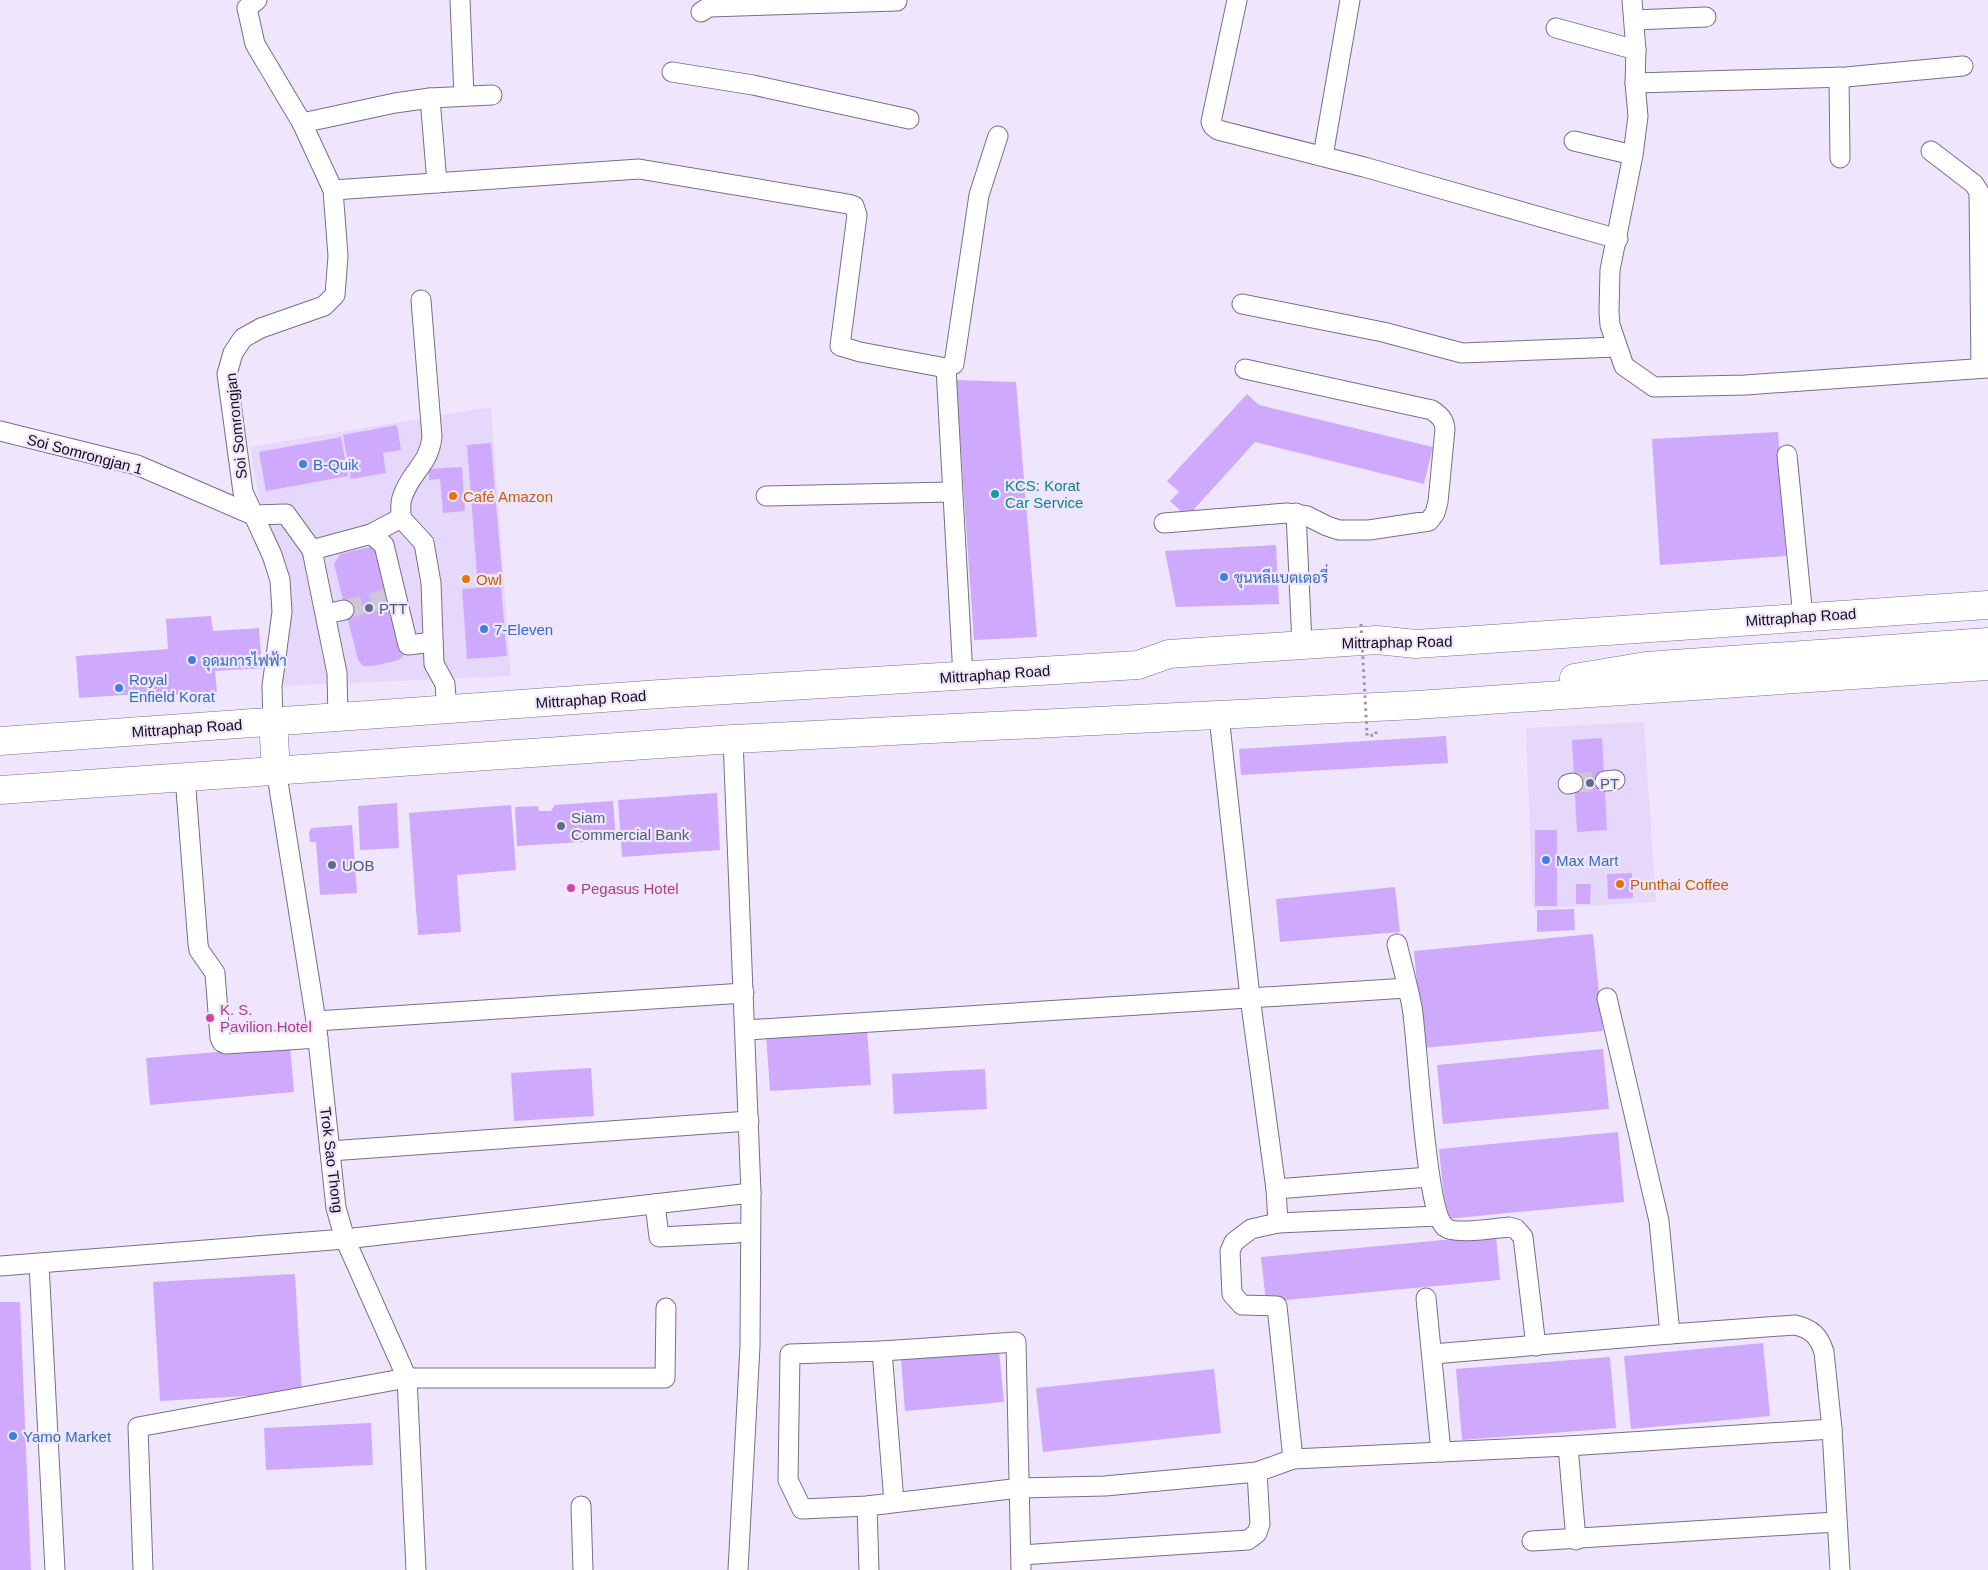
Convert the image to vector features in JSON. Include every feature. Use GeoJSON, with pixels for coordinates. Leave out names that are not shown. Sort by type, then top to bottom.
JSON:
{"type":"FeatureCollection","features":[{"type":"Feature","properties":{"kind":"highway","name":"Mittraphap Road"},"geometry":{"type":"LineString","coordinates":[[0,741],[660,694],[1138,665],[1169,654],[1302,644],[1377,640],[1416,644],[1988,605]]}},
{"type":"Feature","properties":{"kind":"highway"},"geometry":{"type":"LineString","coordinates":[[1416,705],[1646,666],[1988,642]]}},
{"type":"Feature","properties":{"kind":"highway"},"geometry":{"type":"LineString","coordinates":[[0,790],[276,769],[733,739],[1416,705],[1988,666]]}},
{"type":"Feature","properties":{"kind":"highway"},"geometry":{"type":"LineString","coordinates":[[273,722],[276,769]]}},
{"type":"Feature","properties":{"kind":"street","name":"Soi Somrongjan"},"geometry":{"type":"LineString","coordinates":[[257,0],[246,8],[255,44],[302,123],[333,190],[338,256],[335,295],[324,306],[261,328],[242,338],[233,353],[227,374],[243,492],[272,555],[280,580],[282,612],[272,686],[273,722]]}},
{"type":"Feature","properties":{"kind":"street"},"geometry":{"type":"LineString","coordinates":[[460,0],[464,96]]}},
{"type":"Feature","properties":{"kind":"street"},"geometry":{"type":"LineString","coordinates":[[1237,0],[1212,117],[1213,126],[1218,130],[1323,156],[1618,239]]}},
{"type":"Feature","properties":{"kind":"street"},"geometry":{"type":"LineString","coordinates":[[1323,156],[1350,0]]}},
{"type":"Feature","properties":{"kind":"street"},"geometry":{"type":"LineString","coordinates":[[1632,0],[1638,116],[1618,239],[1610,270],[1609,312],[1610,325],[1624,366],[1654,386],[1745,385],[1984,368],[1979,192],[1974,184],[1931,151]]}},
{"type":"Feature","properties":{"kind":"street"},"geometry":{"type":"LineString","coordinates":[[701,12],[709,7],[897,1]]}},
{"type":"Feature","properties":{"kind":"street"},"geometry":{"type":"LineString","coordinates":[[1634,20],[1706,17]]}},
{"type":"Feature","properties":{"kind":"street"},"geometry":{"type":"LineString","coordinates":[[1556,28],[1636,50]]}},
{"type":"Feature","properties":{"kind":"street"},"geometry":{"type":"LineString","coordinates":[[1635,83],[1839,77],[1963,66]]}},
{"type":"Feature","properties":{"kind":"street"},"geometry":{"type":"LineString","coordinates":[[672,72],[753,85],[908,119]]}},
{"type":"Feature","properties":{"kind":"street"},"geometry":{"type":"LineString","coordinates":[[1839,77],[1840,158]]}},
{"type":"Feature","properties":{"kind":"street"},"geometry":{"type":"LineString","coordinates":[[302,123],[356,110],[430,98],[492,95]]}},
{"type":"Feature","properties":{"kind":"street"},"geometry":{"type":"LineString","coordinates":[[430,98],[437,183]]}},
{"type":"Feature","properties":{"kind":"street"},"geometry":{"type":"LineString","coordinates":[[333,190],[639,169],[854,206],[857,214],[840,346],[860,352],[946,368],[954,364],[979,195],[998,136]]}},
{"type":"Feature","properties":{"kind":"street"},"geometry":{"type":"LineString","coordinates":[[1574,140],[1633,155]]}},
{"type":"Feature","properties":{"kind":"street"},"geometry":{"type":"LineString","coordinates":[[421,300],[432,437],[430,451],[408,484],[402,500],[401,518],[424,543],[431,583],[434,664],[445,684],[447,710]]}},
{"type":"Feature","properties":{"kind":"street"},"geometry":{"type":"LineString","coordinates":[[1242,304],[1383,332],[1462,353],[1617,347]]}},
{"type":"Feature","properties":{"kind":"street"},"geometry":{"type":"LineString","coordinates":[[946,368],[962,676]]}},
{"type":"Feature","properties":{"kind":"street"},"geometry":{"type":"LineString","coordinates":[[1164,524],[1296,513],[1339,530],[1369,530],[1429,521],[1435,513],[1438,502],[1445,429],[1441,417],[1432,410],[1245,369]]}},
{"type":"Feature","properties":{"kind":"street","name":"Soi Somrongjan 1"},"geometry":{"type":"LineString","coordinates":[[0,431],[137,466],[253,515]]}},
{"type":"Feature","properties":{"kind":"street"},"geometry":{"type":"LineString","coordinates":[[1787,455],[1804,617]]}},
{"type":"Feature","properties":{"kind":"street"},"geometry":{"type":"LineString","coordinates":[[766,496],[952,492]]}},
{"type":"Feature","properties":{"kind":"street"},"geometry":{"type":"LineString","coordinates":[[1296,513],[1302,644]]}},
{"type":"Feature","properties":{"kind":"street"},"geometry":{"type":"LineString","coordinates":[[253,515],[286,514],[312,550],[335,612],[338,718]]}},
{"type":"Feature","properties":{"kind":"street"},"geometry":{"type":"LineString","coordinates":[[312,550],[371,534],[401,518]]}},
{"type":"Feature","properties":{"kind":"street"},"geometry":{"type":"LineString","coordinates":[[371,534],[384,545],[408,645],[433,642]]}},
{"type":"Feature","properties":{"kind":"street"},"geometry":{"type":"LineString","coordinates":[[1219,716],[1250,997],[1276,1190],[1278,1223]]}},
{"type":"Feature","properties":{"kind":"street"},"geometry":{"type":"LineString","coordinates":[[733,739],[752,1193],[750,1346],[738,1570]]}},
{"type":"Feature","properties":{"kind":"street","name":"Trok Sao Thong"},"geometry":{"type":"LineString","coordinates":[[276,769],[317,1030],[336,1208],[345,1239],[407,1378],[416,1570]]}},
{"type":"Feature","properties":{"kind":"street"},"geometry":{"type":"LineString","coordinates":[[185,777],[198,944],[199,950],[214,973],[220,1038],[226,1044],[317,1030],[744,994]]}},
{"type":"Feature","properties":{"kind":"street"},"geometry":{"type":"LineString","coordinates":[[1398,944],[1412,1007],[1429,1177],[1438,1216],[1442,1225],[1451,1231],[1516,1229],[1522,1237],[1536,1346]]}},
{"type":"Feature","properties":{"kind":"street"},"geometry":{"type":"LineString","coordinates":[[746,1030],[1407,988]]}},
{"type":"Feature","properties":{"kind":"street"},"geometry":{"type":"LineString","coordinates":[[1607,998],[1659,1221],[1670,1334]]}},
{"type":"Feature","properties":{"kind":"street"},"geometry":{"type":"LineString","coordinates":[[330,1151],[749,1121]]}},
{"type":"Feature","properties":{"kind":"street"},"geometry":{"type":"LineString","coordinates":[[1276,1190],[1429,1177]]}},
{"type":"Feature","properties":{"kind":"street"},"geometry":{"type":"LineString","coordinates":[[0,1266],[345,1239],[752,1193]]}},
{"type":"Feature","properties":{"kind":"street"},"geometry":{"type":"LineString","coordinates":[[655,1204],[659,1237],[738,1233]]}},
{"type":"Feature","properties":{"kind":"street"},"geometry":{"type":"LineString","coordinates":[[1293,1460],[1277,1306],[1242,1305],[1232,1294],[1230,1251],[1234,1242],[1252,1229],[1278,1223],[1438,1216]]}},
{"type":"Feature","properties":{"kind":"street"},"geometry":{"type":"LineString","coordinates":[[39,1264],[55,1570]]}},
{"type":"Feature","properties":{"kind":"street"},"geometry":{"type":"LineString","coordinates":[[1426,1298],[1433,1354],[1441,1452]]}},
{"type":"Feature","properties":{"kind":"street"},"geometry":{"type":"LineString","coordinates":[[143,1570],[138,1427],[407,1378],[666,1378],[666,1308]]}},
{"type":"Feature","properties":{"kind":"street"},"geometry":{"type":"LineString","coordinates":[[1433,1354],[1670,1334],[1795,1325],[1806,1327],[1814,1332],[1820,1340],[1824,1352],[1832,1430],[1840,1570]]}},
{"type":"Feature","properties":{"kind":"street"},"geometry":{"type":"LineString","coordinates":[[1257,1472],[1260,1524],[1257,1533],[1248,1540],[1021,1563],[1020,1488],[1016,1342],[790,1354],[788,1480],[802,1509],[867,1506],[1020,1488],[1105,1486],[1257,1472],[1293,1460],[1832,1430]]}},
{"type":"Feature","properties":{"kind":"street"},"geometry":{"type":"LineString","coordinates":[[882,1350],[894,1502]]}},
{"type":"Feature","properties":{"kind":"street"},"geometry":{"type":"LineString","coordinates":[[1568,1446],[1576,1540]]}},
{"type":"Feature","properties":{"kind":"street"},"geometry":{"type":"LineString","coordinates":[[581,1506],[583,1570]]}},
{"type":"Feature","properties":{"kind":"street"},"geometry":{"type":"LineString","coordinates":[[867,1506],[869,1570]]}},
{"type":"Feature","properties":{"kind":"street"},"geometry":{"type":"LineString","coordinates":[[1532,1542],[1836,1522]]}},
{"type":"Feature","properties":{"kind":"path"},"geometry":{"type":"LineString","coordinates":[[1361,624],[1368,736],[1376,735],[1376,730]]}},
{"type":"Feature","properties":{"kind":"shaded area"},"geometry":{"type":"Polygon","coordinates":[[[491,407],[511,676],[283,686],[285,643],[250,447],[491,407]]]}},
{"type":"Feature","properties":{"kind":"shaded area"},"geometry":{"type":"Polygon","coordinates":[[[1644,722],[1656,902],[1533,909],[1526,728],[1644,722]]]}},
{"type":"Feature","properties":{"kind":"building","name":"KCS: Korat Car Service"},"geometry":{"type":"Polygon","coordinates":[[[956,380],[1016,382],[1037,637],[974,640],[956,380]]]}},
{"type":"Feature","properties":{"kind":"building"},"geometry":{"type":"Polygon","coordinates":[[[1247,394],[1259,405],[1433,447],[1424,484],[1255,442],[1187,517],[1170,501],[1179,492],[1167,481],[1247,394]]]}},
{"type":"Feature","properties":{"kind":"building"},"geometry":{"type":"Polygon","coordinates":[[[397,425],[401,450],[383,453],[386,473],[351,479],[343,435],[397,425]]]}},
{"type":"Feature","properties":{"kind":"building"},"geometry":{"type":"Polygon","coordinates":[[[1778,432],[1786,556],[1660,565],[1652,439],[1778,432]]]}},
{"type":"Feature","properties":{"kind":"building"},"geometry":{"type":"Polygon","coordinates":[[[341,437],[348,476],[266,491],[259,452],[341,437]]]}},
{"type":"Feature","properties":{"kind":"building"},"geometry":{"type":"Polygon","coordinates":[[[491,443],[502,573],[477,575],[467,445],[491,443]]]}},
{"type":"Feature","properties":{"kind":"building","name":"Café Amazon"},"geometry":{"type":"Polygon","coordinates":[[[462,467],[465,511],[443,513],[440,479],[429,480],[429,469],[462,467]]]}},
{"type":"Feature","properties":{"kind":"building","name":"ชุนหลีแบตเตอรี่"},"geometry":{"type":"Polygon","coordinates":[[[1276,545],[1279,604],[1176,607],[1165,551],[1276,545]]]}},
{"type":"Feature","properties":{"kind":"building"},"geometry":{"type":"Polygon","coordinates":[[[370,547],[377,549],[404,648],[404,655],[399,660],[373,666],[363,666],[358,660],[334,564],[340,554],[370,547]]]}},
{"type":"Feature","properties":{"kind":"building"},"geometry":{"type":"Polygon","coordinates":[[[501,586],[507,656],[467,659],[462,589],[501,586]]]}},
{"type":"Feature","properties":{"kind":"building"},"geometry":{"type":"Polygon","coordinates":[[[211,616],[213,631],[259,628],[262,668],[215,671],[217,692],[172,695],[171,692],[79,698],[76,656],[168,649],[166,619],[211,616]]]}},
{"type":"Feature","properties":{"kind":"building"},"geometry":{"type":"Polygon","coordinates":[[[1446,736],[1448,763],[1241,775],[1239,749],[1446,736]]]}},
{"type":"Feature","properties":{"kind":"building"},"geometry":{"type":"Polygon","coordinates":[[[1602,738],[1607,830],[1577,832],[1572,740],[1602,738]]]}},
{"type":"Feature","properties":{"kind":"building"},"geometry":{"type":"Polygon","coordinates":[[[717,793],[720,850],[622,857],[618,800],[717,793]]]}},
{"type":"Feature","properties":{"kind":"building"},"geometry":{"type":"Polygon","coordinates":[[[613,801],[616,840],[517,846],[515,807],[538,806],[539,811],[551,811],[555,805],[613,801]]]}},
{"type":"Feature","properties":{"kind":"building"},"geometry":{"type":"Polygon","coordinates":[[[397,803],[399,848],[360,850],[358,806],[397,803]]]}},
{"type":"Feature","properties":{"kind":"building"},"geometry":{"type":"Polygon","coordinates":[[[511,805],[516,870],[457,875],[461,932],[418,935],[409,813],[511,805]]]}},
{"type":"Feature","properties":{"kind":"building"},"geometry":{"type":"Polygon","coordinates":[[[352,825],[357,893],[320,895],[316,842],[310,842],[309,833],[311,828],[352,825]]]}},
{"type":"Feature","properties":{"kind":"building"},"geometry":{"type":"Polygon","coordinates":[[[1535,830],[1557,830],[1557,906],[1535,906],[1535,830]]]}},
{"type":"Feature","properties":{"kind":"building"},"geometry":{"type":"Polygon","coordinates":[[[1632,873],[1633,898],[1608,899],[1607,874],[1632,873]]]}},
{"type":"Feature","properties":{"kind":"building"},"geometry":{"type":"Polygon","coordinates":[[[1576,884],[1591,884],[1590,904],[1576,904],[1576,884]]]}},
{"type":"Feature","properties":{"kind":"building"},"geometry":{"type":"Polygon","coordinates":[[[1395,887],[1400,932],[1280,942],[1276,899],[1395,887]]]}},
{"type":"Feature","properties":{"kind":"building"},"geometry":{"type":"Polygon","coordinates":[[[1574,909],[1575,930],[1537,932],[1537,910],[1574,909]]]}},
{"type":"Feature","properties":{"kind":"building"},"geometry":{"type":"Polygon","coordinates":[[[1593,934],[1603,1031],[1423,1048],[1414,951],[1593,934]]]}},
{"type":"Feature","properties":{"kind":"building"},"geometry":{"type":"Polygon","coordinates":[[[867,1029],[871,1085],[770,1091],[766,1035],[867,1029]]]}},
{"type":"Feature","properties":{"kind":"building"},"geometry":{"type":"Polygon","coordinates":[[[290,1046],[294,1092],[150,1105],[146,1058],[290,1046]]]}},
{"type":"Feature","properties":{"kind":"building"},"geometry":{"type":"Polygon","coordinates":[[[1603,1049],[1609,1109],[1443,1124],[1437,1065],[1603,1049]]]}},
{"type":"Feature","properties":{"kind":"building"},"geometry":{"type":"Polygon","coordinates":[[[591,1068],[594,1116],[514,1121],[511,1073],[591,1068]]]}},
{"type":"Feature","properties":{"kind":"building"},"geometry":{"type":"Polygon","coordinates":[[[985,1069],[987,1109],[894,1114],[892,1074],[985,1069]]]}},
{"type":"Feature","properties":{"kind":"building"},"geometry":{"type":"Polygon","coordinates":[[[1618,1132],[1624,1202],[1446,1219],[1439,1149],[1618,1132]]]}},
{"type":"Feature","properties":{"kind":"building"},"geometry":{"type":"Polygon","coordinates":[[[1496,1235],[1500,1280],[1266,1302],[1261,1257],[1496,1235]]]}},
{"type":"Feature","properties":{"kind":"building"},"geometry":{"type":"Polygon","coordinates":[[[295,1274],[302,1393],[160,1401],[153,1282],[295,1274]]]}},
{"type":"Feature","properties":{"kind":"building","name":"Yamo Market"},"geometry":{"type":"Polygon","coordinates":[[[0,1302],[20,1302],[31,1570],[0,1570],[0,1302]]]}},
{"type":"Feature","properties":{"kind":"building"},"geometry":{"type":"Polygon","coordinates":[[[1763,1343],[1770,1416],[1631,1429],[1624,1356],[1763,1343]]]}},
{"type":"Feature","properties":{"kind":"building"},"geometry":{"type":"Polygon","coordinates":[[[999,1351],[1004,1402],[905,1411],[901,1360],[999,1351]]]}},
{"type":"Feature","properties":{"kind":"building"},"geometry":{"type":"Polygon","coordinates":[[[1610,1357],[1616,1428],[1462,1440],[1456,1369],[1610,1357]]]}},
{"type":"Feature","properties":{"kind":"building"},"geometry":{"type":"Polygon","coordinates":[[[1214,1369],[1221,1433],[1043,1452],[1036,1388],[1214,1369]]]}},
{"type":"Feature","properties":{"kind":"building"},"geometry":{"type":"Polygon","coordinates":[[[371,1423],[373,1465],[266,1470],[264,1428],[371,1423]]]}},
{"type":"Feature","properties":{"kind":"tunnel"},"geometry":{"type":"LineString","coordinates":[[344,610],[396,596]]}},
{"type":"Feature","properties":{"kind":"tunnel"},"geometry":{"type":"LineString","coordinates":[[1573,783],[1605,781]]}},
{"type":"Feature","properties":{"kind":"place","name":"B-Quik"},"geometry":{"type":"Point","coordinates":[303,464]}},
{"type":"Feature","properties":{"kind":"place","name":"KCS: Korat Car Service"},"geometry":{"type":"Point","coordinates":[995,494]}},
{"type":"Feature","properties":{"kind":"place","name":"Café Amazon"},"geometry":{"type":"Point","coordinates":[453,496]}},
{"type":"Feature","properties":{"kind":"place","name":"ชุนหลีแบตเตอรี่"},"geometry":{"type":"Point","coordinates":[1224,577]}},
{"type":"Feature","properties":{"kind":"place","name":"Owl"},"geometry":{"type":"Point","coordinates":[466,579]}},
{"type":"Feature","properties":{"kind":"place","name":"PTT"},"geometry":{"type":"Point","coordinates":[369,608]}},
{"type":"Feature","properties":{"kind":"place","name":"7-Eleven"},"geometry":{"type":"Point","coordinates":[484,629]}},
{"type":"Feature","properties":{"kind":"place","name":"อุดมการไฟฟ้า"},"geometry":{"type":"Point","coordinates":[192,660]}},
{"type":"Feature","properties":{"kind":"place","name":"Royal Enfield Korat"},"geometry":{"type":"Point","coordinates":[119,688]}},
{"type":"Feature","properties":{"kind":"place","name":"PT"},"geometry":{"type":"Point","coordinates":[1590,783]}},
{"type":"Feature","properties":{"kind":"place","name":"Siam Commercial Bank"},"geometry":{"type":"Point","coordinates":[561,826]}},
{"type":"Feature","properties":{"kind":"place","name":"Max Mart"},"geometry":{"type":"Point","coordinates":[1546,860]}},
{"type":"Feature","properties":{"kind":"place","name":"UOB"},"geometry":{"type":"Point","coordinates":[332,865]}},
{"type":"Feature","properties":{"kind":"place","name":"Punthai Coffee"},"geometry":{"type":"Point","coordinates":[1620,884]}},
{"type":"Feature","properties":{"kind":"place","name":"Pegasus Hotel"},"geometry":{"type":"Point","coordinates":[571,888]}},
{"type":"Feature","properties":{"kind":"place","name":"K. S. Pavilion Hotel"},"geometry":{"type":"Point","coordinates":[210,1018]}},
{"type":"Feature","properties":{"kind":"place","name":"Yamo Market"},"geometry":{"type":"Point","coordinates":[13,1436]}}]}
